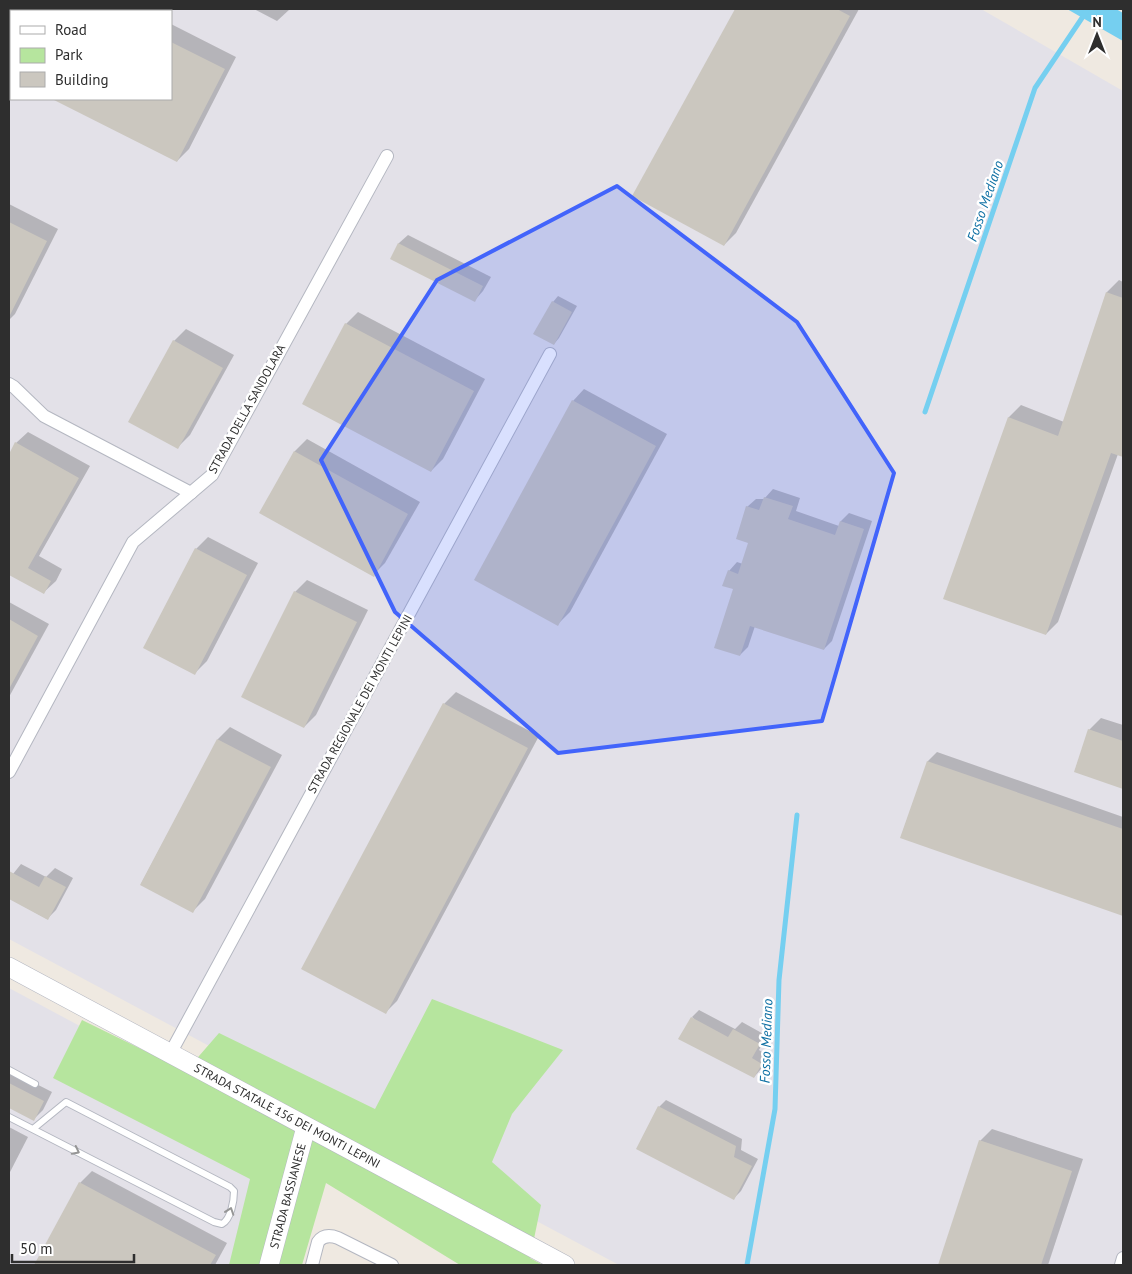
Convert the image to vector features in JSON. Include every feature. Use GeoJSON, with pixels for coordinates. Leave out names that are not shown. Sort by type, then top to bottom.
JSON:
{"type":"FeatureCollection","features":[{"type":"Feature","properties":{"kind":"main road","name":"STRADA STATALE 156 DEI MONTI LEPINI"},"geometry":{"type":"LineString","coordinates":[[9,967],[565,1265]]}},
{"type":"Feature","properties":{"kind":"main road","name":"STRADA BASSIANESE"},"geometry":{"type":"LineString","coordinates":[[269,1265],[306,1127]]}},
{"type":"Feature","properties":{"kind":"street","name":"STRADA DELLA SANDOLARA"},"geometry":{"type":"LineString","coordinates":[[9,772],[133,542],[212,475],[387,156]]}},
{"type":"Feature","properties":{"kind":"street","name":"STRADA REGIONALE DEI MONTI LEPINI"},"geometry":{"type":"LineString","coordinates":[[170,1054],[550,354]]}},
{"type":"Feature","properties":{"kind":"street"},"geometry":{"type":"LineString","coordinates":[[9,384],[44,416],[191,492]]}},
{"type":"Feature","properties":{"kind":"street"},"geometry":{"type":"LineString","coordinates":[[312,1265],[318,1242],[320,1239],[328,1236],[338,1238],[392,1265]]}},
{"type":"Feature","properties":{"kind":"street"},"geometry":{"type":"LineString","coordinates":[[1120,1265],[1123,1258]]}},
{"type":"Feature","properties":{"kind":"lane"},"geometry":{"type":"LineString","coordinates":[[9,1070],[35,1084]]}},
{"type":"Feature","properties":{"kind":"lane"},"geometry":{"type":"LineString","coordinates":[[9,1117],[214,1222],[222,1224],[226,1222],[234,1198],[234,1191],[230,1187],[66,1102],[33,1129]]}},
{"type":"Feature","properties":{"kind":"highlighted area"},"geometry":{"type":"Polygon","coordinates":[[[617,186],[797,322],[894,473],[822,721],[558,753],[395,612],[321,460],[437,280],[617,186]]]}},
{"type":"Feature","properties":{"kind":"shaded area"},"geometry":{"type":"Polygon","coordinates":[[[9,9],[981,9],[1123,91],[1123,1265],[619,1265],[9,939],[9,9]]]}},
{"type":"Feature","properties":{"kind":"shaded area"},"geometry":{"type":"Polygon","coordinates":[[[9,988],[283,1135],[246,1265],[9,1265],[9,988]]]}},
{"type":"Feature","properties":{"kind":"green space"},"geometry":{"type":"Polygon","coordinates":[[[432,999],[563,1050],[512,1114],[492,1162],[541,1205],[530,1258],[543,1265],[460,1265],[326,1183],[302,1265],[229,1265],[250,1179],[53,1078],[82,1020],[186,1071],[219,1033],[375,1109],[432,999]]]}},
{"type":"Feature","properties":{"kind":"water"},"geometry":{"type":"Polygon","coordinates":[[[1067,9],[1116,9],[1123,13],[1123,41],[1067,9]]]}},
{"type":"Feature","properties":{"kind":"building"},"geometry":{"type":"Polygon","coordinates":[[[735,9],[837,9],[850,16],[724,246],[632,196],[735,9]]]}},
{"type":"Feature","properties":{"kind":"building"},"geometry":{"type":"Polygon","coordinates":[[[172,42],[225,69],[177,162],[54,100],[172,100],[172,42]]]}},
{"type":"Feature","properties":{"kind":"building"},"geometry":{"type":"Polygon","coordinates":[[[9,222],[47,241],[9,317],[9,222]]]}},
{"type":"Feature","properties":{"kind":"building"},"geometry":{"type":"Polygon","coordinates":[[[398,243],[483,286],[475,302],[390,259],[398,243]]]}},
{"type":"Feature","properties":{"kind":"building"},"geometry":{"type":"Polygon","coordinates":[[[1106,292],[1123,298],[1123,457],[1111,453],[1046,635],[943,599],[1008,417],[1058,436],[1106,292]]]}},
{"type":"Feature","properties":{"kind":"building"},"geometry":{"type":"Polygon","coordinates":[[[552,301],[572,312],[554,345],[533,334],[552,301]]]}},
{"type":"Feature","properties":{"kind":"building"},"geometry":{"type":"Polygon","coordinates":[[[345,323],[474,391],[431,472],[302,404],[345,323]]]}},
{"type":"Feature","properties":{"kind":"building"},"geometry":{"type":"Polygon","coordinates":[[[173,340],[223,368],[178,449],[128,422],[173,340]]]}},
{"type":"Feature","properties":{"kind":"building"},"geometry":{"type":"Polygon","coordinates":[[[572,400],[656,446],[558,626],[474,580],[572,400]]]}},
{"type":"Feature","properties":{"kind":"building"},"geometry":{"type":"Polygon","coordinates":[[[15,442],[79,478],[28,568],[51,581],[44,594],[9,575],[9,454],[15,442]]]}},
{"type":"Feature","properties":{"kind":"building"},"geometry":{"type":"Polygon","coordinates":[[[294,451],[408,514],[374,577],[259,513],[294,451]]]}},
{"type":"Feature","properties":{"kind":"building"},"geometry":{"type":"Polygon","coordinates":[[[764,497],[793,506],[788,519],[835,535],[840,521],[864,529],[824,650],[750,626],[740,656],[714,648],[733,589],[722,586],[728,570],[738,574],[748,543],[736,539],[746,506],[759,510],[764,497]]]}},
{"type":"Feature","properties":{"kind":"building"},"geometry":{"type":"Polygon","coordinates":[[[195,548],[247,575],[195,675],[143,648],[195,548]]]}},
{"type":"Feature","properties":{"kind":"building"},"geometry":{"type":"Polygon","coordinates":[[[294,591],[357,622],[304,728],[241,697],[294,591]]]}},
{"type":"Feature","properties":{"kind":"building"},"geometry":{"type":"Polygon","coordinates":[[[9,619],[38,636],[9,689],[9,619]]]}},
{"type":"Feature","properties":{"kind":"building"},"geometry":{"type":"Polygon","coordinates":[[[443,703],[528,748],[386,1014],[301,969],[443,703]]]}},
{"type":"Feature","properties":{"kind":"building"},"geometry":{"type":"Polygon","coordinates":[[[1088,729],[1123,741],[1123,789],[1074,772],[1088,729]]]}},
{"type":"Feature","properties":{"kind":"building"},"geometry":{"type":"Polygon","coordinates":[[[217,739],[271,767],[193,913],[140,885],[217,739]]]}},
{"type":"Feature","properties":{"kind":"building"},"geometry":{"type":"Polygon","coordinates":[[[927,761],[1123,829],[1123,916],[900,838],[927,761]]]}},
{"type":"Feature","properties":{"kind":"building"},"geometry":{"type":"Polygon","coordinates":[[[9,871],[39,887],[45,876],[66,887],[48,920],[9,899],[9,871]]]}},
{"type":"Feature","properties":{"kind":"building"},"geometry":{"type":"Polygon","coordinates":[[[691,1017],[728,1037],[733,1029],[760,1044],[752,1058],[762,1064],[754,1078],[678,1039],[691,1017]]]}},
{"type":"Feature","properties":{"kind":"building"},"geometry":{"type":"Polygon","coordinates":[[[9,1083],[44,1101],[34,1121],[9,1108],[9,1083]]]}},
{"type":"Feature","properties":{"kind":"building"},"geometry":{"type":"Polygon","coordinates":[[[658,1106],[736,1146],[734,1157],[752,1166],[734,1200],[636,1149],[658,1106]]]}},
{"type":"Feature","properties":{"kind":"building"},"geometry":{"type":"Polygon","coordinates":[[[979,1140],[1072,1171],[1041,1265],[938,1265],[979,1140]]]}},
{"type":"Feature","properties":{"kind":"building"},"geometry":{"type":"Polygon","coordinates":[[[79,1182],[216,1255],[210,1265],[34,1265],[79,1182]]]}},
{"type":"Feature","properties":{"kind":"waterway","name":"Fosso Mediano"},"geometry":{"type":"LineString","coordinates":[[925,412],[1035,88],[1088,9]]}},
{"type":"Feature","properties":{"kind":"waterway","name":"Fosso Mediano"},"geometry":{"type":"LineString","coordinates":[[747,1265],[775,1109],[779,980],[797,815]]}}]}
